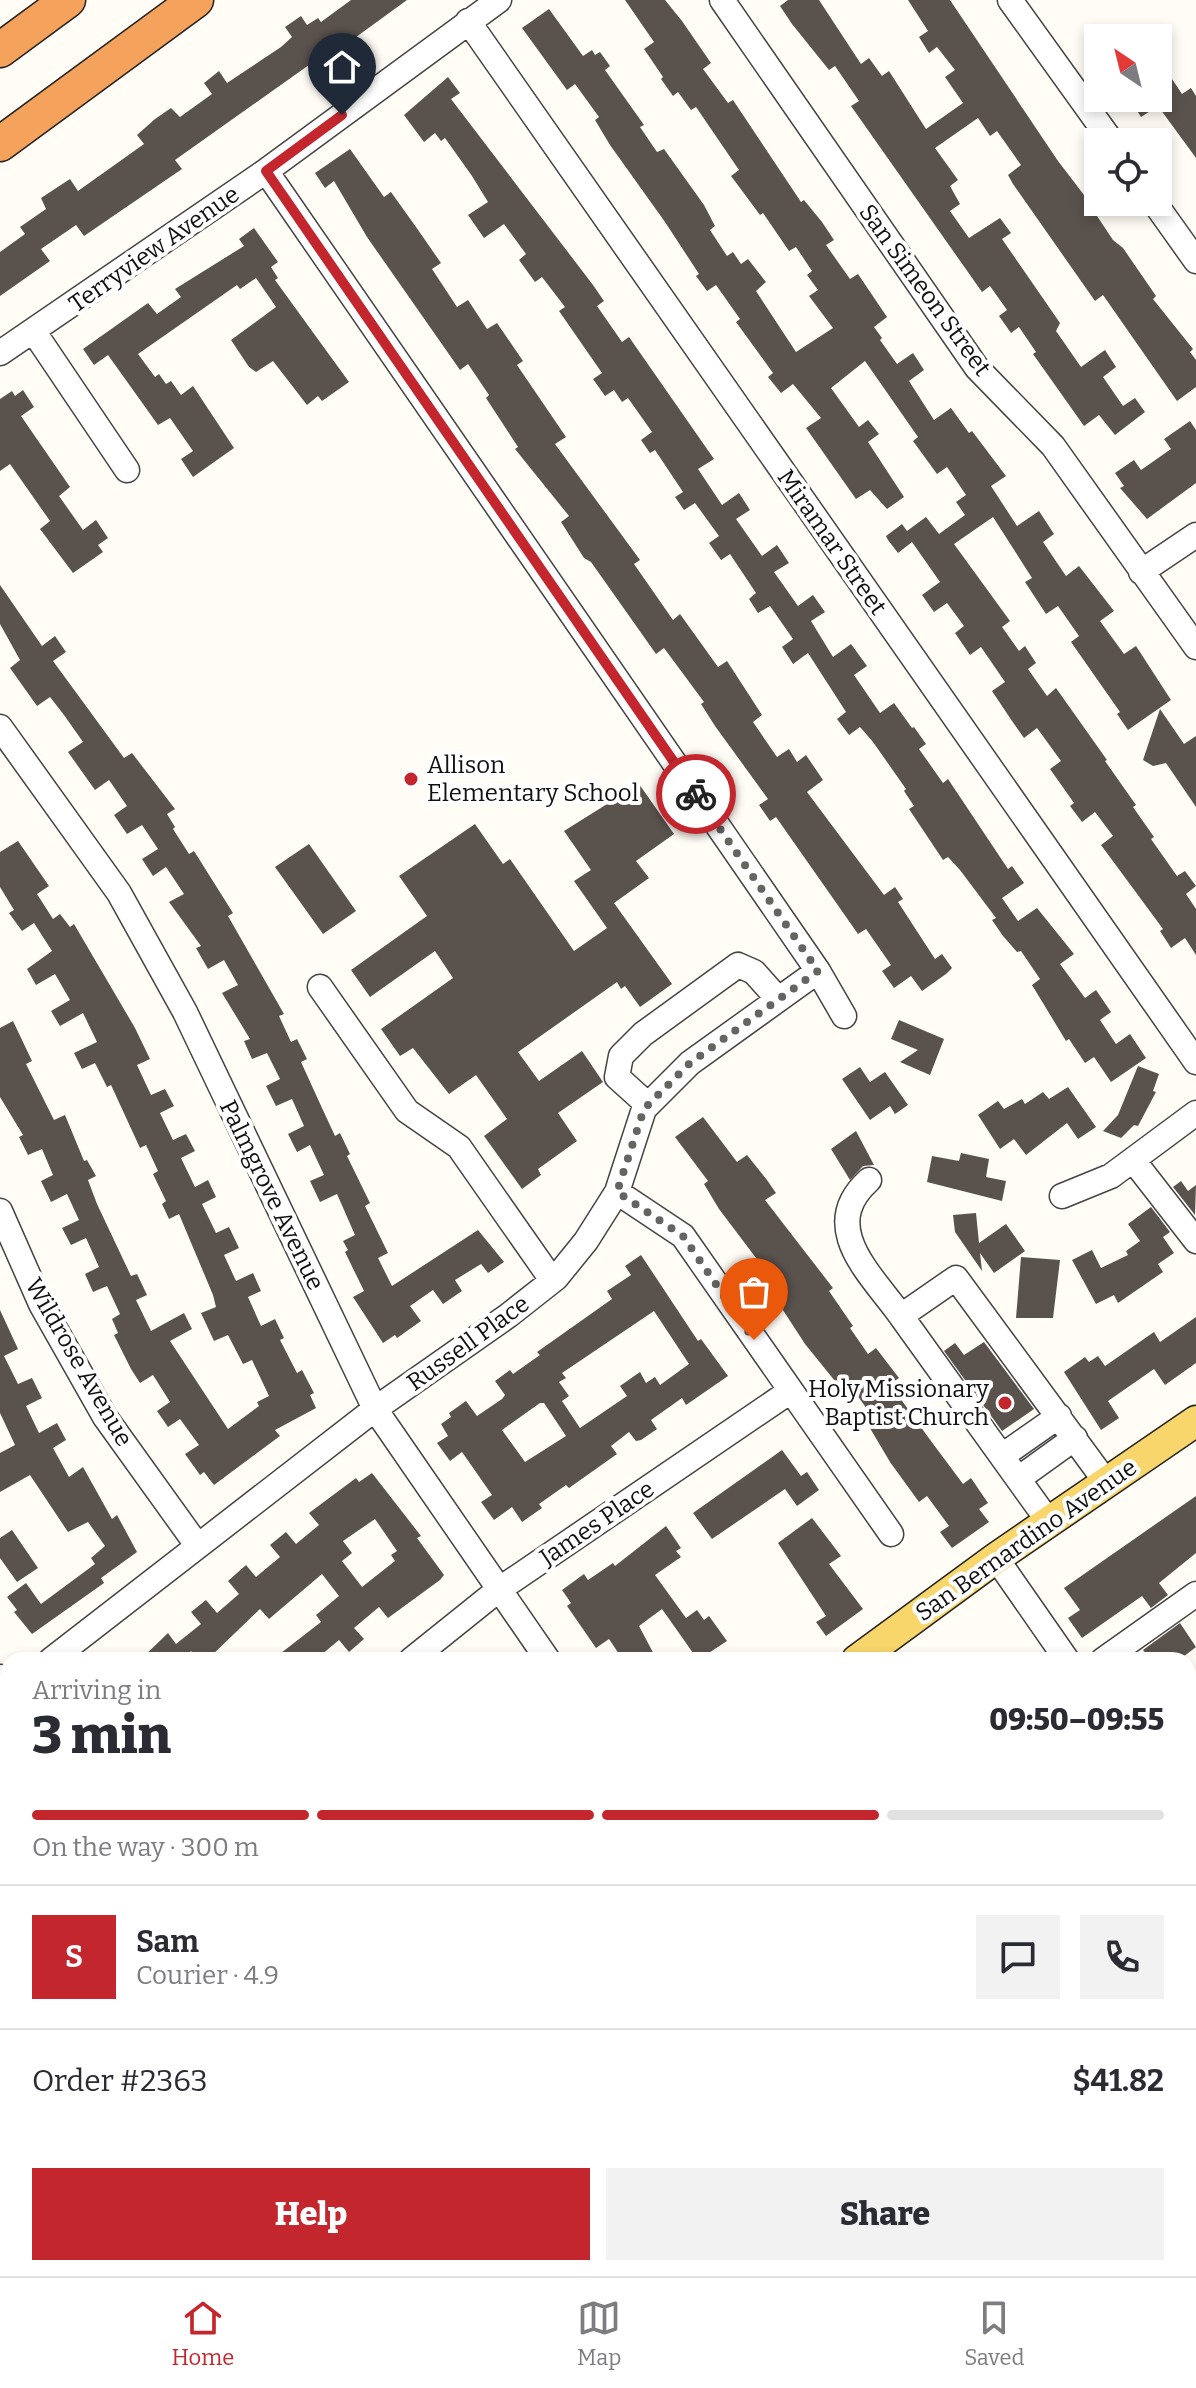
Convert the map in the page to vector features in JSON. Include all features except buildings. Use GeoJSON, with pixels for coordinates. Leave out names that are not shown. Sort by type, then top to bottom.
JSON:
{"type":"FeatureCollection","features":[{"type":"Feature","properties":{"kind":"highway"},"geometry":{"type":"LineString","coordinates":[[0,50],[68,0]]}},
{"type":"Feature","properties":{"kind":"highway"},"geometry":{"type":"LineString","coordinates":[[0,144],[196,0]]}},
{"type":"Feature","properties":{"kind":"main road","name":"San Bernardino Avenue"},"geometry":{"type":"LineString","coordinates":[[868,1652],[996,1558],[1196,1421]]}},
{"type":"Feature","properties":{"kind":"street","name":"Terryview Avenue"},"geometry":{"type":"LineString","coordinates":[[0,353],[266,171],[499,0]]}},
{"type":"Feature","properties":{"kind":"street","name":"San Simeon Street"},"geometry":{"type":"LineString","coordinates":[[722,0],[977,368],[1053,446],[1196,647]]}},
{"type":"Feature","properties":{"kind":"street"},"geometry":{"type":"LineString","coordinates":[[1010,0],[1102,128]]}},
{"type":"Feature","properties":{"kind":"street","name":"Miramar Street"},"geometry":{"type":"LineString","coordinates":[[468,21],[1196,1062]]}},
{"type":"Feature","properties":{"kind":"street"},"geometry":{"type":"LineString","coordinates":[[266,171],[818,971],[844,1016]]}},
{"type":"Feature","properties":{"kind":"street"},"geometry":{"type":"LineString","coordinates":[[1164,216],[1196,261]]}},
{"type":"Feature","properties":{"kind":"street"},"geometry":{"type":"LineString","coordinates":[[34,332],[127,470]]}},
{"type":"Feature","properties":{"kind":"street"},"geometry":{"type":"LineString","coordinates":[[1141,572],[1196,535]]}},
{"type":"Feature","properties":{"kind":"street","name":"Palmgrove Avenue"},"geometry":{"type":"LineString","coordinates":[[0,727],[119,893],[185,1012],[375,1409],[497,1591],[542,1652]]}},
{"type":"Feature","properties":{"kind":"street"},"geometry":{"type":"LineString","coordinates":[[648,1105],[617,1077],[621,1056],[643,1034],[738,965],[754,972],[778,999]]}},
{"type":"Feature","properties":{"kind":"street","name":"Russell Place"},"geometry":{"type":"LineString","coordinates":[[61,1652],[375,1409],[509,1315],[552,1280],[586,1241],[617,1192],[648,1105],[690,1063],[818,971]]}},
{"type":"Feature","properties":{"kind":"street"},"geometry":{"type":"LineString","coordinates":[[320,987],[407,1111],[459,1147],[552,1280]]}},
{"type":"Feature","properties":{"kind":"street"},"geometry":{"type":"LineString","coordinates":[[1062,1196],[1111,1176],[1196,1113]]}},
{"type":"Feature","properties":{"kind":"street"},"geometry":{"type":"LineString","coordinates":[[1133,1160],[1196,1241]]}},
{"type":"Feature","properties":{"kind":"street"},"geometry":{"type":"LineString","coordinates":[[869,1180],[849,1202],[847,1231],[852,1247],[1049,1522]]}},
{"type":"Feature","properties":{"kind":"street"},"geometry":{"type":"LineString","coordinates":[[617,1192],[683,1236],[891,1534]]}},
{"type":"Feature","properties":{"kind":"street","name":"Wildrose Avenue"},"geometry":{"type":"LineString","coordinates":[[0,1211],[41,1304],[105,1417],[197,1545]]}},
{"type":"Feature","properties":{"kind":"street"},"geometry":{"type":"LineString","coordinates":[[901,1316],[956,1278],[1106,1482]]}},
{"type":"Feature","properties":{"kind":"street","name":"James Place"},"geometry":{"type":"LineString","coordinates":[[421,1652],[497,1591],[789,1392]]}},
{"type":"Feature","properties":{"kind":"street"},"geometry":{"type":"LineString","coordinates":[[1002,1456],[1059,1416]]}},
{"type":"Feature","properties":{"kind":"street"},"geometry":{"type":"LineString","coordinates":[[1018,1479],[1075,1438]]}},
{"type":"Feature","properties":{"kind":"street"},"geometry":{"type":"LineString","coordinates":[[996,1558],[1061,1652]]}},
{"type":"Feature","properties":{"kind":"street"},"geometry":{"type":"LineString","coordinates":[[1114,1652],[1196,1594]]}},
{"type":"Feature","properties":{"kind":"way so far"},"geometry":{"type":"LineString","coordinates":[[696,794],[818,971],[690,1063],[644,1109],[617,1192],[683,1236],[754,1340]]}},
{"type":"Feature","properties":{"kind":"place","name":"Allison Elementary School"},"geometry":{"type":"Point","coordinates":[411,779]}},
{"type":"Feature","properties":{"kind":"place","name":"Holy Missionary Baptist Church"},"geometry":{"type":"Point","coordinates":[1005,1403]}},
{"type":"Feature","properties":{"kind":"route"},"geometry":{"type":"LineString","coordinates":[[342,115],[266,171],[696,794]]}}]}
